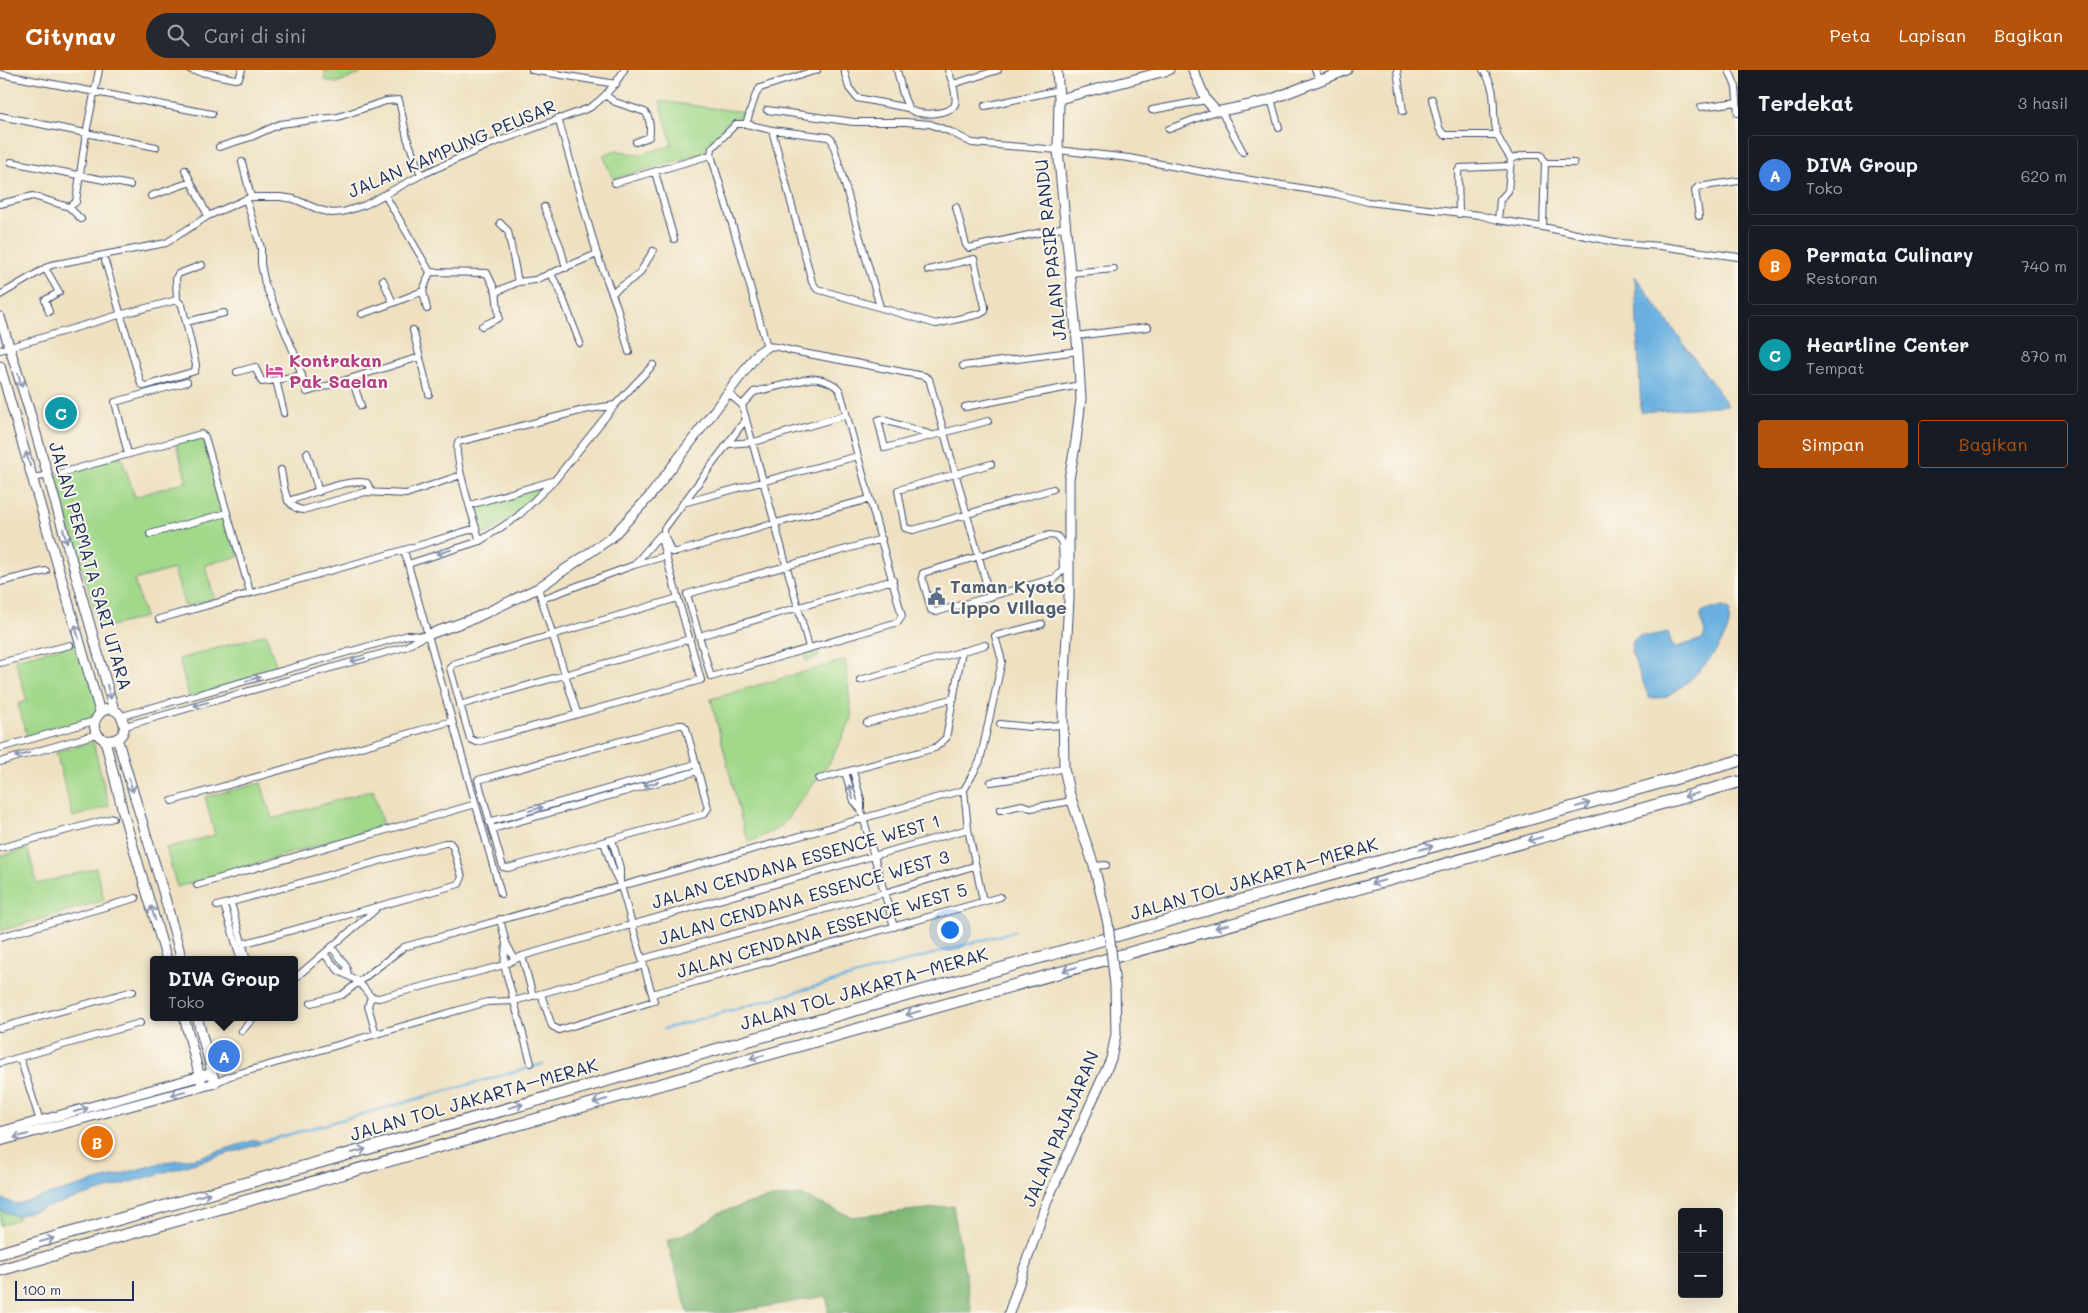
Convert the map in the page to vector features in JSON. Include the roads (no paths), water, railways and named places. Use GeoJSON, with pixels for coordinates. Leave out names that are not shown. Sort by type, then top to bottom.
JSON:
{"type":"FeatureCollection","features":[{"type":"Feature","properties":{"kind":"highway","name":"JALAN TOL JAKARTA–MERAK"},"geometry":{"type":"LineString","coordinates":[[0,1253],[1738,761]]}},
{"type":"Feature","properties":{"kind":"highway","name":"JALAN TOL JAKARTA–MERAK"},"geometry":{"type":"LineString","coordinates":[[0,1270],[1738,782]]}},
{"type":"Feature","properties":{"kind":"street"},"geometry":{"type":"LineString","coordinates":[[69,207],[76,202],[86,133],[99,70]]}},
{"type":"Feature","properties":{"kind":"street"},"geometry":{"type":"LineString","coordinates":[[191,70],[236,79],[242,70]]}},
{"type":"Feature","properties":{"kind":"street"},"geometry":{"type":"LineString","coordinates":[[532,70],[616,84]]}},
{"type":"Feature","properties":{"kind":"street","name":"JALAN KAMPUNG PEUSAR"},"geometry":{"type":"LineString","coordinates":[[0,295],[56,263],[161,245],[208,216],[248,198],[280,197],[332,213],[343,212],[365,205],[421,175],[558,118],[589,108],[597,103],[616,84],[624,70]]}},
{"type":"Feature","properties":{"kind":"street"},"geometry":{"type":"LineString","coordinates":[[746,124],[756,94],[763,86],[817,70]]}},
{"type":"Feature","properties":{"kind":"street"},"geometry":{"type":"LineString","coordinates":[[844,70],[848,88],[857,98],[908,108],[915,112],[939,114],[952,109],[955,104],[953,84],[948,70]]}},
{"type":"Feature","properties":{"kind":"street"},"geometry":{"type":"LineString","coordinates":[[897,70],[908,108]]}},
{"type":"Feature","properties":{"kind":"street"},"geometry":{"type":"LineString","coordinates":[[953,84],[998,70]]}},
{"type":"Feature","properties":{"kind":"street","name":"JALAN PASIR RANDU"},"geometry":{"type":"LineString","coordinates":[[1057,70],[1059,94],[1058,150],[1080,385],[1078,426],[1069,479],[1069,599],[1064,663],[1063,725]]}},
{"type":"Feature","properties":{"kind":"street"},"geometry":{"type":"LineString","coordinates":[[985,106],[1059,94],[1142,73],[1169,70]]}},
{"type":"Feature","properties":{"kind":"street"},"geometry":{"type":"LineString","coordinates":[[1193,70],[1206,100],[1218,111],[1243,152]]}},
{"type":"Feature","properties":{"kind":"street"},"geometry":{"type":"LineString","coordinates":[[1314,70],[1320,80]]}},
{"type":"Feature","properties":{"kind":"street"},"geometry":{"type":"LineString","coordinates":[[1169,129],[1218,111],[1271,99],[1348,70]]}},
{"type":"Feature","properties":{"kind":"street"},"geometry":{"type":"LineString","coordinates":[[1397,70],[1403,112]]}},
{"type":"Feature","properties":{"kind":"street"},"geometry":{"type":"LineString","coordinates":[[1483,70],[1491,81],[1494,91],[1497,135],[1510,162],[1508,191],[1500,200],[1498,220]]}},
{"type":"Feature","properties":{"kind":"street"},"geometry":{"type":"LineString","coordinates":[[1729,70],[1736,88],[1738,113]]}},
{"type":"Feature","properties":{"kind":"street"},"geometry":{"type":"LineString","coordinates":[[0,74],[212,114]]}},
{"type":"Feature","properties":{"kind":"street"},"geometry":{"type":"LineString","coordinates":[[605,95],[615,102],[645,112],[648,115],[649,137],[636,142]]}},
{"type":"Feature","properties":{"kind":"street"},"geometry":{"type":"LineString","coordinates":[[1271,99],[1279,128]]}},
{"type":"Feature","properties":{"kind":"street"},"geometry":{"type":"LineString","coordinates":[[1432,99],[1439,128],[1444,135],[1497,135]]}},
{"type":"Feature","properties":{"kind":"street"},"geometry":{"type":"LineString","coordinates":[[219,147],[251,137],[280,124],[338,117],[386,101],[399,100],[407,138],[421,175]]}},
{"type":"Feature","properties":{"kind":"street"},"geometry":{"type":"LineString","coordinates":[[1152,110],[1206,100]]}},
{"type":"Feature","properties":{"kind":"street"},"geometry":{"type":"LineString","coordinates":[[1701,107],[1737,102]]}},
{"type":"Feature","properties":{"kind":"street"},"geometry":{"type":"LineString","coordinates":[[767,110],[854,122],[930,124],[973,143],[1129,158],[1337,194],[1368,202],[1479,215],[1620,243],[1669,247],[1738,257]]}},
{"type":"Feature","properties":{"kind":"street"},"geometry":{"type":"LineString","coordinates":[[0,116],[156,147]]}},
{"type":"Feature","properties":{"kind":"street"},"geometry":{"type":"LineString","coordinates":[[558,118],[597,254],[612,293],[629,352]]}},
{"type":"Feature","properties":{"kind":"street"},"geometry":{"type":"LineString","coordinates":[[767,347],[740,247],[711,156],[712,148],[736,124],[828,137],[834,143],[880,307]]}},
{"type":"Feature","properties":{"kind":"street"},"geometry":{"type":"LineString","coordinates":[[772,130],[814,286],[817,289],[936,324],[980,314],[985,311],[986,307],[974,259],[928,270]]}},
{"type":"Feature","properties":{"kind":"street"},"geometry":{"type":"LineString","coordinates":[[1459,214],[1458,171],[1460,168],[1510,162],[1524,155],[1541,155],[1545,163],[1543,227]]}},
{"type":"Feature","properties":{"kind":"street"},"geometry":{"type":"LineString","coordinates":[[615,183],[711,156]]}},
{"type":"Feature","properties":{"kind":"street"},"geometry":{"type":"LineString","coordinates":[[11,162],[130,186]]}},
{"type":"Feature","properties":{"kind":"street"},"geometry":{"type":"LineString","coordinates":[[242,162],[248,198],[262,250],[261,264],[266,284],[307,392],[420,357]]}},
{"type":"Feature","properties":{"kind":"street"},"geometry":{"type":"LineString","coordinates":[[1545,163],[1574,163]]}},
{"type":"Feature","properties":{"kind":"street"},"geometry":{"type":"LineString","coordinates":[[185,170],[208,216]]}},
{"type":"Feature","properties":{"kind":"street"},"geometry":{"type":"LineString","coordinates":[[655,172],[674,239]]}},
{"type":"Feature","properties":{"kind":"street"},"geometry":{"type":"LineString","coordinates":[[1699,216],[1695,190],[1698,187],[1738,181]]}},
{"type":"Feature","properties":{"kind":"street"},"geometry":{"type":"LineString","coordinates":[[152,196],[191,182]]}},
{"type":"Feature","properties":{"kind":"street"},"geometry":{"type":"LineString","coordinates":[[385,195],[430,272]]}},
{"type":"Feature","properties":{"kind":"street"},"geometry":{"type":"LineString","coordinates":[[0,204],[33,196],[69,207],[82,219]]}},
{"type":"Feature","properties":{"kind":"street"},"geometry":{"type":"LineString","coordinates":[[544,207],[560,246],[566,268]]}},
{"type":"Feature","properties":{"kind":"street"},"geometry":{"type":"LineString","coordinates":[[956,207],[966,245],[969,248],[1065,227]]}},
{"type":"Feature","properties":{"kind":"street"},"geometry":{"type":"LineString","coordinates":[[500,223],[508,231],[518,282]]}},
{"type":"Feature","properties":{"kind":"street"},"geometry":{"type":"LineString","coordinates":[[612,293],[639,274],[653,251]]}},
{"type":"Feature","properties":{"kind":"street"},"geometry":{"type":"LineString","coordinates":[[496,292],[518,282],[536,280],[597,254]]}},
{"type":"Feature","properties":{"kind":"street"},"geometry":{"type":"LineString","coordinates":[[105,260],[141,384],[145,386],[195,371],[196,365],[182,304],[177,300],[176,278],[178,274],[202,265]]}},
{"type":"Feature","properties":{"kind":"street"},"geometry":{"type":"LineString","coordinates":[[45,268],[60,292],[45,300],[49,312]]}},
{"type":"Feature","properties":{"kind":"street"},"geometry":{"type":"LineString","coordinates":[[1070,273],[1114,269]]}},
{"type":"Feature","properties":{"kind":"street"},"geometry":{"type":"LineString","coordinates":[[430,272],[466,271],[488,273],[496,292],[499,318],[482,326]]}},
{"type":"Feature","properties":{"kind":"street"},"geometry":{"type":"LineString","coordinates":[[427,309],[423,291],[430,272]]}},
{"type":"Feature","properties":{"kind":"street"},"geometry":{"type":"LineString","coordinates":[[550,273],[580,343]]}},
{"type":"Feature","properties":{"kind":"street"},"geometry":{"type":"LineString","coordinates":[[383,280],[393,303]]}},
{"type":"Feature","properties":{"kind":"street"},"geometry":{"type":"LineString","coordinates":[[362,314],[423,291]]}},
{"type":"Feature","properties":{"kind":"street"},"geometry":{"type":"LineString","coordinates":[[0,350],[120,314],[177,300]]}},
{"type":"Feature","properties":{"kind":"street"},"geometry":{"type":"LineString","coordinates":[[186,322],[224,313]]}},
{"type":"Feature","properties":{"kind":"street","name":"JALAN PERMATA SARI UTARA"},"geometry":{"type":"LineString","coordinates":[[0,316],[48,475],[114,710]]}},
{"type":"Feature","properties":{"kind":"street"},"geometry":{"type":"LineString","coordinates":[[1076,336],[1148,327]]}},
{"type":"Feature","properties":{"kind":"street"},"geometry":{"type":"LineString","coordinates":[[413,330],[429,394]]}},
{"type":"Feature","properties":{"kind":"street"},"geometry":{"type":"LineString","coordinates":[[125,726],[405,647],[425,635],[475,618],[538,588],[611,538],[642,506],[758,353],[767,347],[776,346],[924,376],[929,379],[990,598]]}},
{"type":"Feature","properties":{"kind":"street"},"geometry":{"type":"LineString","coordinates":[[963,366],[1078,351]]}},
{"type":"Feature","properties":{"kind":"street"},"geometry":{"type":"LineString","coordinates":[[408,564],[480,541],[517,517],[554,481],[615,405],[653,365]]}},
{"type":"Feature","properties":{"kind":"street","name":"JALAN PERMATA SARI UTARA"},"geometry":{"type":"LineString","coordinates":[[0,366],[34,478],[100,712]]}},
{"type":"Feature","properties":{"kind":"street"},"geometry":{"type":"LineString","coordinates":[[238,372],[255,367],[262,382],[302,375]]}},
{"type":"Feature","properties":{"kind":"street"},"geometry":{"type":"LineString","coordinates":[[742,405],[754,392],[815,378],[837,387],[840,391],[846,415],[882,539],[902,612],[900,620],[711,677],[687,594],[882,539]]}},
{"type":"Feature","properties":{"kind":"street"},"geometry":{"type":"LineString","coordinates":[[352,379],[362,406]]}},
{"type":"Feature","properties":{"kind":"street"},"geometry":{"type":"LineString","coordinates":[[276,380],[284,413]]}},
{"type":"Feature","properties":{"kind":"street"},"geometry":{"type":"LineString","coordinates":[[128,454],[115,402],[187,382]]}},
{"type":"Feature","properties":{"kind":"street"},"geometry":{"type":"LineString","coordinates":[[965,407],[1080,385]]}},
{"type":"Feature","properties":{"kind":"street"},"geometry":{"type":"LineString","coordinates":[[728,393],[742,405],[754,442],[810,648]]}},
{"type":"Feature","properties":{"kind":"street"},"geometry":{"type":"LineString","coordinates":[[480,541],[462,475],[456,446],[458,442],[584,410],[615,405]]}},
{"type":"Feature","properties":{"kind":"street"},"geometry":{"type":"LineString","coordinates":[[728,444],[754,442],[846,415]]}},
{"type":"Feature","properties":{"kind":"street"},"geometry":{"type":"LineString","coordinates":[[746,419],[663,531],[669,550],[674,553],[776,523],[870,499]]}},
{"type":"Feature","properties":{"kind":"street"},"geometry":{"type":"LineString","coordinates":[[932,435],[881,419],[878,420],[885,448],[988,422]]}},
{"type":"Feature","properties":{"kind":"street"},"geometry":{"type":"LineString","coordinates":[[61,473],[201,434],[205,437],[250,592]]}},
{"type":"Feature","properties":{"kind":"street"},"geometry":{"type":"LineString","coordinates":[[307,453],[319,492]]}},
{"type":"Feature","properties":{"kind":"street"},"geometry":{"type":"LineString","coordinates":[[683,503],[858,456]]}},
{"type":"Feature","properties":{"kind":"street"},"geometry":{"type":"LineString","coordinates":[[991,464],[898,490],[905,528],[913,530],[1053,489]]}},
{"type":"Feature","properties":{"kind":"street"},"geometry":{"type":"LineString","coordinates":[[280,470],[288,501],[297,509],[303,510],[358,494],[372,492],[406,494],[462,475]]}},
{"type":"Feature","properties":{"kind":"street"},"geometry":{"type":"LineString","coordinates":[[34,478],[48,475]]}},
{"type":"Feature","properties":{"kind":"street"},"geometry":{"type":"LineString","coordinates":[[288,501],[360,481],[367,483],[372,492]]}},
{"type":"Feature","properties":{"kind":"street"},"geometry":{"type":"LineString","coordinates":[[470,505],[554,481]]}},
{"type":"Feature","properties":{"kind":"street"},"geometry":{"type":"LineString","coordinates":[[150,534],[227,513]]}},
{"type":"Feature","properties":{"kind":"street"},"geometry":{"type":"LineString","coordinates":[[159,618],[476,528]]}},
{"type":"Feature","properties":{"kind":"street"},"geometry":{"type":"LineString","coordinates":[[634,565],[659,535],[666,556],[690,639],[701,680],[477,742],[470,739],[450,668],[453,664],[678,598]]}},
{"type":"Feature","properties":{"kind":"street"},"geometry":{"type":"LineString","coordinates":[[1049,535],[1057,536],[1062,543],[1063,570],[1056,578],[990,598],[934,612],[931,610],[922,577],[923,573],[979,556],[1049,535]]}},
{"type":"Feature","properties":{"kind":"street"},"geometry":{"type":"LineString","coordinates":[[404,550],[425,635],[452,721],[501,894]]}},
{"type":"Feature","properties":{"kind":"street"},"geometry":{"type":"LineString","coordinates":[[542,600],[634,565],[666,556]]}},
{"type":"Feature","properties":{"kind":"street"},"geometry":{"type":"LineString","coordinates":[[0,582],[46,571]]}},
{"type":"Feature","properties":{"kind":"street"},"geometry":{"type":"LineString","coordinates":[[699,636],[893,580]]}},
{"type":"Feature","properties":{"kind":"street"},"geometry":{"type":"LineString","coordinates":[[538,588],[577,713]]}},
{"type":"Feature","properties":{"kind":"street"},"geometry":{"type":"LineString","coordinates":[[983,901],[974,866],[964,790],[980,761],[1002,661],[995,636],[1042,624]]}},
{"type":"Feature","properties":{"kind":"street"},"geometry":{"type":"LineString","coordinates":[[122,716],[408,635],[425,635]]}},
{"type":"Feature","properties":{"kind":"street"},"geometry":{"type":"LineString","coordinates":[[460,705],[690,639]]}},
{"type":"Feature","properties":{"kind":"street"},"geometry":{"type":"LineString","coordinates":[[860,680],[986,644]]}},
{"type":"Feature","properties":{"kind":"street"},"geometry":{"type":"LineString","coordinates":[[0,663],[70,645]]}},
{"type":"Feature","properties":{"kind":"street"},"geometry":{"type":"LineString","coordinates":[[819,779],[935,748],[942,744],[946,738],[962,651]]}},
{"type":"Feature","properties":{"kind":"street"},"geometry":{"type":"LineString","coordinates":[[867,724],[954,698]]}},
{"type":"Feature","properties":{"kind":"street"},"geometry":{"type":"LineString","coordinates":[[105,740],[117,738],[125,726],[122,716],[114,710],[100,712],[94,721],[94,728],[97,734],[105,740],[129,833],[166,956]]}},
{"type":"Feature","properties":{"kind":"street"},"geometry":{"type":"LineString","coordinates":[[0,748],[94,721]]}},
{"type":"Feature","properties":{"kind":"street"},"geometry":{"type":"LineString","coordinates":[[172,801],[452,721]]}},
{"type":"Feature","properties":{"kind":"street"},"geometry":{"type":"LineString","coordinates":[[1000,724],[1030,727],[1063,725]]}},
{"type":"Feature","properties":{"kind":"street"},"geometry":{"type":"LineString","coordinates":[[679,725],[683,725],[686,728],[698,771],[708,812],[508,868],[500,862],[478,784],[478,780],[481,779],[679,725]]}},
{"type":"Feature","properties":{"kind":"street","name":"JALAN PAJAJARAN"},"geometry":{"type":"LineString","coordinates":[[1009,1313],[1047,1201],[1069,1148],[1111,1059],[1116,1034],[1115,985],[1108,924],[1094,866],[1072,801],[1064,768],[1063,725]]}},
{"type":"Feature","properties":{"kind":"street"},"geometry":{"type":"LineString","coordinates":[[0,762],[97,734]]}},
{"type":"Feature","properties":{"kind":"street"},"geometry":{"type":"LineString","coordinates":[[47,735],[51,747]]}},
{"type":"Feature","properties":{"kind":"street"},"geometry":{"type":"LineString","coordinates":[[117,738],[164,891],[181,956]]}},
{"type":"Feature","properties":{"kind":"street"},"geometry":{"type":"LineString","coordinates":[[489,822],[696,764]]}},
{"type":"Feature","properties":{"kind":"street"},"geometry":{"type":"LineString","coordinates":[[991,782],[1033,776],[1064,768]]}},
{"type":"Feature","properties":{"kind":"street"},"geometry":{"type":"LineString","coordinates":[[853,770],[861,800],[860,810]]}},
{"type":"Feature","properties":{"kind":"street"},"geometry":{"type":"LineString","coordinates":[[492,829],[698,771]]}},
{"type":"Feature","properties":{"kind":"street"},"geometry":{"type":"LineString","coordinates":[[845,772],[854,801],[863,818],[894,927]]}},
{"type":"Feature","properties":{"kind":"street"},"geometry":{"type":"LineString","coordinates":[[311,1003],[342,995],[404,947],[964,790]]}},
{"type":"Feature","properties":{"kind":"street"},"geometry":{"type":"LineString","coordinates":[[599,791],[601,798]]}},
{"type":"Feature","properties":{"kind":"street"},"geometry":{"type":"LineString","coordinates":[[1000,810],[1022,805],[1031,808],[1072,801]]}},
{"type":"Feature","properties":{"kind":"street"},"geometry":{"type":"LineString","coordinates":[[197,885],[476,804]]}},
{"type":"Feature","properties":{"kind":"street"},"geometry":{"type":"LineString","coordinates":[[0,848],[113,818]]}},
{"type":"Feature","properties":{"kind":"street","name":"JALAN CENDANA ESSENCE WEST 1"},"geometry":{"type":"LineString","coordinates":[[514,958],[968,829]]}},
{"type":"Feature","properties":{"kind":"street"},"geometry":{"type":"LineString","coordinates":[[541,994],[552,1026],[559,1030],[654,1001],[621,886],[620,868],[612,840]]}},
{"type":"Feature","properties":{"kind":"street"},"geometry":{"type":"LineString","coordinates":[[604,842],[612,870],[621,886]]}},
{"type":"Feature","properties":{"kind":"street"},"geometry":{"type":"LineString","coordinates":[[224,905],[445,843],[450,843],[453,847],[462,877],[460,884],[242,944]]}},
{"type":"Feature","properties":{"kind":"street"},"geometry":{"type":"LineString","coordinates":[[1094,866],[1106,865]]}},
{"type":"Feature","properties":{"kind":"street","name":"JALAN CENDANA ESSENCE WEST 3"},"geometry":{"type":"LineString","coordinates":[[215,1083],[230,1076],[487,1002],[514,1001],[541,994],[643,962],[974,866]]}},
{"type":"Feature","properties":{"kind":"street","name":"JALAN CENDANA ESSENCE WEST 5"},"geometry":{"type":"LineString","coordinates":[[652,994],[1000,897]]}},
{"type":"Feature","properties":{"kind":"street"},"geometry":{"type":"LineString","coordinates":[[0,936],[136,898]]}},
{"type":"Feature","properties":{"kind":"street"},"geometry":{"type":"LineString","coordinates":[[224,905],[246,956]]}},
{"type":"Feature","properties":{"kind":"street"},"geometry":{"type":"LineString","coordinates":[[224,905],[240,956]]}},
{"type":"Feature","properties":{"kind":"street"},"geometry":{"type":"LineString","coordinates":[[298,975],[378,907]]}},
{"type":"Feature","properties":{"kind":"street"},"geometry":{"type":"LineString","coordinates":[[324,954],[339,971],[348,974],[358,981],[371,997],[379,998],[504,965],[514,958],[506,943],[500,919]]}},
{"type":"Feature","properties":{"kind":"street"},"geometry":{"type":"LineString","coordinates":[[506,943],[504,965],[531,1064]]}},
{"type":"Feature","properties":{"kind":"street"},"geometry":{"type":"LineString","coordinates":[[331,947],[346,965],[348,974]]}},
{"type":"Feature","properties":{"kind":"street"},"geometry":{"type":"LineString","coordinates":[[522,956],[533,996]]}},
{"type":"Feature","properties":{"kind":"street"},"geometry":{"type":"LineString","coordinates":[[0,1028],[133,991]]}},
{"type":"Feature","properties":{"kind":"street"},"geometry":{"type":"LineString","coordinates":[[371,997],[368,1006],[376,1034]]}},
{"type":"Feature","properties":{"kind":"street"},"geometry":{"type":"LineString","coordinates":[[185,1021],[203,1086]]}},
{"type":"Feature","properties":{"kind":"street"},"geometry":{"type":"LineString","coordinates":[[0,1141],[215,1083],[198,1021]]}},
{"type":"Feature","properties":{"kind":"street"},"geometry":{"type":"LineString","coordinates":[[242,1031],[251,1021]]}},
{"type":"Feature","properties":{"kind":"street"},"geometry":{"type":"LineString","coordinates":[[0,1063],[140,1023]]}},
{"type":"Feature","properties":{"kind":"street"},"geometry":{"type":"LineString","coordinates":[[20,1058],[40,1121]]}},
{"type":"Feature","properties":{"kind":"street"},"geometry":{"type":"LineString","coordinates":[[0,1132],[212,1073],[230,1076]]}},
{"type":"Feature","properties":{"kind":"water"},"geometry":{"type":"Polygon","coordinates":[[[1635,276],[1722,397],[1727,405],[1641,412],[1635,276]]]}},
{"type":"Feature","properties":{"kind":"water"},"geometry":{"type":"Polygon","coordinates":[[[1723,607],[1730,610],[1729,627],[1718,648],[1702,668],[1673,693],[1664,697],[1649,698],[1631,651],[1633,641],[1639,635],[1652,636],[1668,632],[1672,645],[1677,647],[1703,639],[1705,632],[1700,618],[1702,612],[1708,609],[1723,607]]]}},
{"type":"Feature","properties":{"kind":"water"},"geometry":{"type":"Polygon","coordinates":[[[255,1140],[259,1141],[260,1144],[16,1216],[0,1210],[0,1198],[16,1204],[164,1162],[196,1158],[255,1140]]]}},
{"type":"Feature","properties":{"kind":"waterway"},"geometry":{"type":"LineString","coordinates":[[664,1029],[1015,931]]}},
{"type":"Feature","properties":{"kind":"waterway"},"geometry":{"type":"LineString","coordinates":[[258,1143],[543,1064]]}},
{"type":"Feature","properties":{"kind":"place","name":"Kontrakan Pak Saelan"},"geometry":{"type":"Point","coordinates":[275,371]}},
{"type":"Feature","properties":{"kind":"place","name":"Heartline Center"},"geometry":{"type":"Point","coordinates":[61,413]}},
{"type":"Feature","properties":{"kind":"place","name":"Taman Kyoto Lippo Village"},"geometry":{"type":"Point","coordinates":[936,597]}},
{"type":"Feature","properties":{"kind":"place","name":"DIVA Group"},"geometry":{"type":"Point","coordinates":[224,1056]}},
{"type":"Feature","properties":{"kind":"place","name":"Permata Culinary"},"geometry":{"type":"Point","coordinates":[97,1142]}}]}
